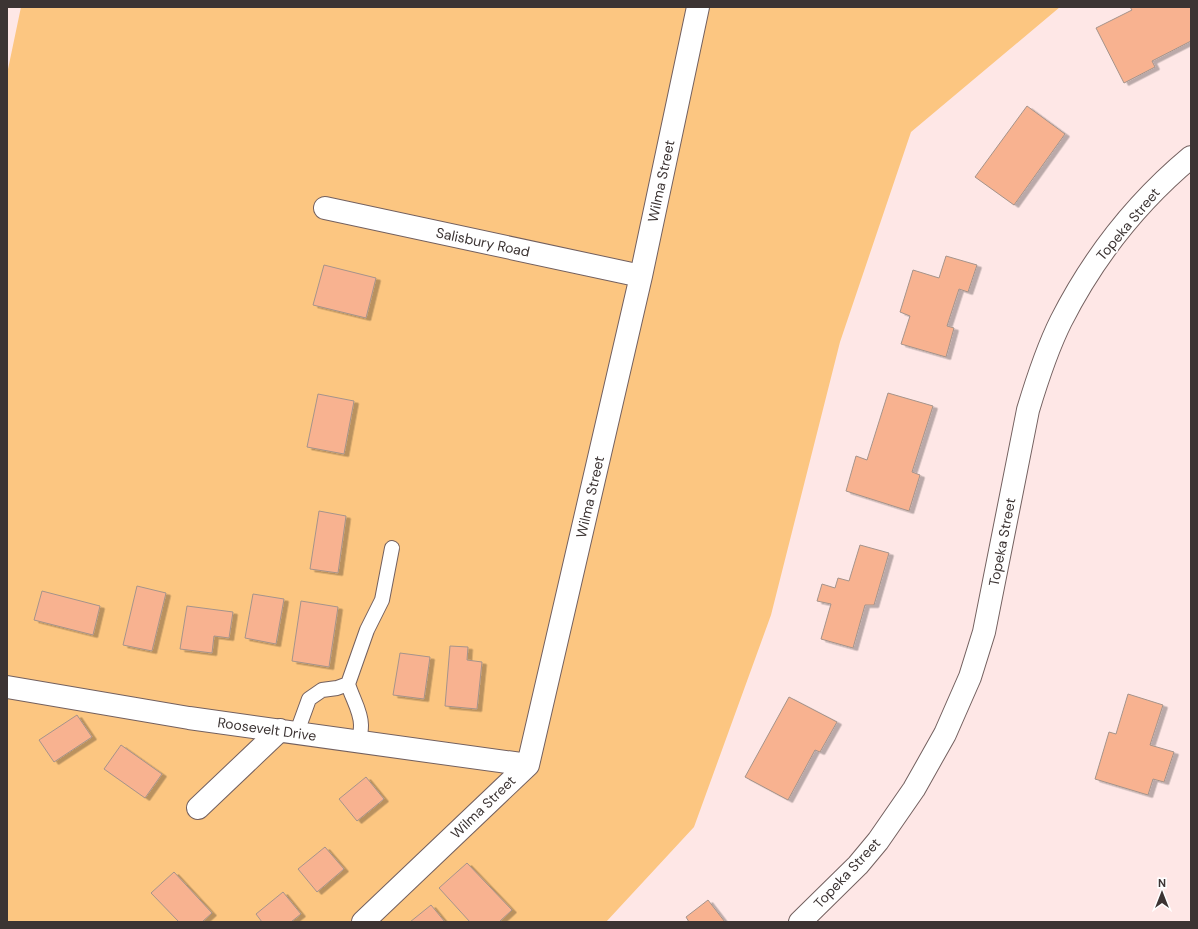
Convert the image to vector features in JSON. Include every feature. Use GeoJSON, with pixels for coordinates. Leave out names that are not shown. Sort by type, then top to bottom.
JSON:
{"type":"FeatureCollection","features":[{"type":"Feature","properties":{"kind":"street","name":"Wilma Street"},"geometry":{"type":"LineString","coordinates":[[363,922],[528,765],[641,276],[698,7]]}},
{"type":"Feature","properties":{"kind":"street","name":"Topeka Street"},"geometry":{"type":"LineString","coordinates":[[800,922],[858,865],[878,841],[914,789],[945,734],[970,677],[984,632],[1028,410],[1037,380],[1061,322],[1084,280],[1110,241],[1140,205],[1174,171],[1191,157]]}},
{"type":"Feature","properties":{"kind":"street","name":"Salisbury Road"},"geometry":{"type":"LineString","coordinates":[[325,208],[641,276]]}},
{"type":"Feature","properties":{"kind":"street","name":"Roosevelt Drive"},"geometry":{"type":"LineString","coordinates":[[7,687],[189,718],[528,765]]}},
{"type":"Feature","properties":{"kind":"street"},"geometry":{"type":"LineString","coordinates":[[198,808],[289,731]]}},
{"type":"Feature","properties":{"kind":"lane"},"geometry":{"type":"LineString","coordinates":[[359,741],[362,726],[359,711],[352,697],[348,684],[367,630],[382,600],[392,548]]}},
{"type":"Feature","properties":{"kind":"lane"},"geometry":{"type":"LineString","coordinates":[[289,731],[309,699],[322,690],[337,688],[348,684]]}},
{"type":"Feature","properties":{"kind":"shaded area"},"geometry":{"type":"Polygon","coordinates":[[[21,7],[1060,7],[911,132],[840,342],[771,615],[694,827],[606,922],[8,922],[7,74],[21,7]]]}},
{"type":"Feature","properties":{"kind":"building"},"geometry":{"type":"Polygon","coordinates":[[[1130,7],[1191,7],[1191,41],[1152,61],[1155,67],[1124,83],[1096,28],[1132,10],[1130,7]]]}},
{"type":"Feature","properties":{"kind":"building"},"geometry":{"type":"Polygon","coordinates":[[[1027,106],[1065,134],[1014,205],[975,177],[1027,106]]]}},
{"type":"Feature","properties":{"kind":"building"},"geometry":{"type":"Polygon","coordinates":[[[946,256],[977,265],[968,292],[959,289],[947,326],[954,328],[946,357],[901,344],[910,316],[900,312],[913,270],[939,278],[946,256]]]}},
{"type":"Feature","properties":{"kind":"building"},"geometry":{"type":"Polygon","coordinates":[[[324,265],[376,278],[366,318],[313,305],[324,265]]]}},
{"type":"Feature","properties":{"kind":"building"},"geometry":{"type":"Polygon","coordinates":[[[888,393],[933,406],[912,472],[920,475],[909,511],[846,491],[856,456],[867,460],[888,393]]]}},
{"type":"Feature","properties":{"kind":"building"},"geometry":{"type":"Polygon","coordinates":[[[318,394],[354,401],[344,454],[307,447],[318,394]]]}},
{"type":"Feature","properties":{"kind":"building"},"geometry":{"type":"Polygon","coordinates":[[[319,511],[346,516],[338,573],[310,569],[319,511]]]}},
{"type":"Feature","properties":{"kind":"building"},"geometry":{"type":"Polygon","coordinates":[[[860,545],[889,553],[874,605],[865,605],[853,648],[821,639],[831,604],[817,601],[822,584],[835,588],[838,578],[849,581],[860,545]]]}},
{"type":"Feature","properties":{"kind":"building"},"geometry":{"type":"Polygon","coordinates":[[[137,586],[166,593],[152,651],[123,645],[137,586]]]}},
{"type":"Feature","properties":{"kind":"building"},"geometry":{"type":"Polygon","coordinates":[[[42,591],[100,606],[93,635],[34,620],[42,591]]]}},
{"type":"Feature","properties":{"kind":"building"},"geometry":{"type":"Polygon","coordinates":[[[253,594],[284,599],[276,644],[245,638],[253,594]]]}},
{"type":"Feature","properties":{"kind":"building"},"geometry":{"type":"Polygon","coordinates":[[[301,601],[338,607],[329,667],[292,661],[301,601]]]}},
{"type":"Feature","properties":{"kind":"building"},"geometry":{"type":"Polygon","coordinates":[[[187,606],[233,612],[229,638],[214,636],[212,653],[180,649],[187,606]]]}},
{"type":"Feature","properties":{"kind":"building"},"geometry":{"type":"Polygon","coordinates":[[[450,646],[468,647],[467,660],[482,662],[477,709],[445,706],[450,646]]]}},
{"type":"Feature","properties":{"kind":"building"},"geometry":{"type":"Polygon","coordinates":[[[400,653],[430,657],[424,699],[393,695],[400,653]]]}},
{"type":"Feature","properties":{"kind":"building"},"geometry":{"type":"Polygon","coordinates":[[[1128,694],[1163,705],[1150,745],[1174,752],[1164,782],[1153,779],[1148,795],[1095,779],[1109,732],[1116,734],[1128,694]]]}},
{"type":"Feature","properties":{"kind":"building"},"geometry":{"type":"Polygon","coordinates":[[[789,697],[837,722],[820,752],[815,750],[788,800],[745,777],[789,697]]]}},
{"type":"Feature","properties":{"kind":"building"},"geometry":{"type":"Polygon","coordinates":[[[77,715],[92,737],[54,762],[39,740],[77,715]]]}},
{"type":"Feature","properties":{"kind":"building"},"geometry":{"type":"Polygon","coordinates":[[[121,745],[162,774],[145,798],[104,769],[121,745]]]}},
{"type":"Feature","properties":{"kind":"building"},"geometry":{"type":"Polygon","coordinates":[[[366,777],[384,799],[357,821],[339,799],[366,777]]]}},
{"type":"Feature","properties":{"kind":"building"},"geometry":{"type":"Polygon","coordinates":[[[325,847],[344,869],[317,892],[298,869],[325,847]]]}},
{"type":"Feature","properties":{"kind":"building"},"geometry":{"type":"Polygon","coordinates":[[[467,863],[512,910],[499,922],[470,922],[439,888],[467,863]]]}},
{"type":"Feature","properties":{"kind":"building"},"geometry":{"type":"Polygon","coordinates":[[[174,872],[212,913],[202,922],[179,922],[151,893],[174,872]]]}},
{"type":"Feature","properties":{"kind":"building"},"geometry":{"type":"Polygon","coordinates":[[[283,892],[301,914],[291,922],[262,922],[256,914],[283,892]]]}},
{"type":"Feature","properties":{"kind":"building"},"geometry":{"type":"Polygon","coordinates":[[[708,900],[725,922],[689,922],[686,917],[708,900]]]}},
{"type":"Feature","properties":{"kind":"building"},"geometry":{"type":"Polygon","coordinates":[[[431,905],[445,922],[410,922],[431,905]]]}}]}
